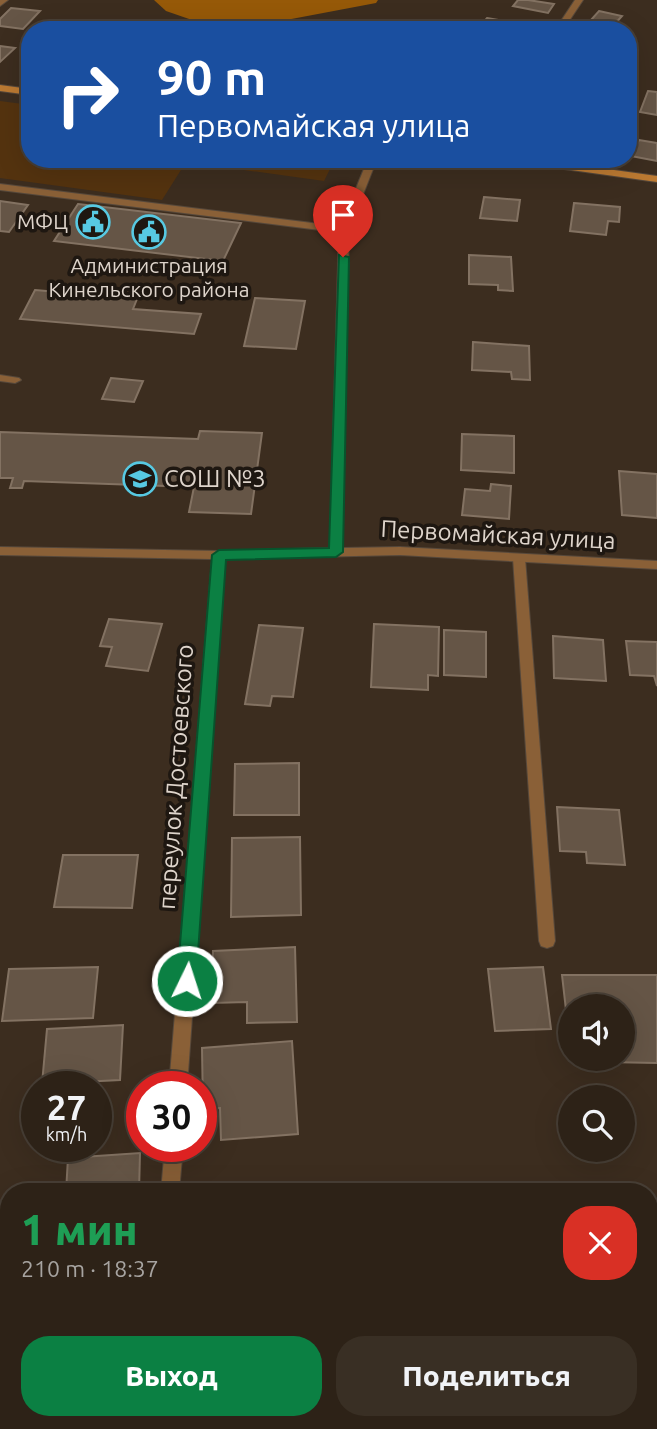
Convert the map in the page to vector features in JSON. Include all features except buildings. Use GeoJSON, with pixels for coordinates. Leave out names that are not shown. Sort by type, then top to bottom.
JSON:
{"type":"FeatureCollection","features":[{"type":"Feature","properties":{"kind":"street"},"geometry":{"type":"LineString","coordinates":[[565,21],[579,0]]}},
{"type":"Feature","properties":{"kind":"street"},"geometry":{"type":"LineString","coordinates":[[0,88],[21,91]]}},
{"type":"Feature","properties":{"kind":"street"},"geometry":{"type":"LineString","coordinates":[[336,552],[344,230],[369,168]]}},
{"type":"Feature","properties":{"kind":"street"},"geometry":{"type":"LineString","coordinates":[[578,168],[657,179]]}},
{"type":"Feature","properties":{"kind":"street"},"geometry":{"type":"LineString","coordinates":[[0,187],[344,230]]}},
{"type":"Feature","properties":{"kind":"street"},"geometry":{"type":"LineString","coordinates":[[0,378],[15,380]]}},
{"type":"Feature","properties":{"kind":"street","name":"Первомайская улица"},"geometry":{"type":"LineString","coordinates":[[0,551],[219,555],[400,551],[657,565]]}},
{"type":"Feature","properties":{"kind":"street","name":"переулок Достоевского"},"geometry":{"type":"LineString","coordinates":[[179,1071],[219,555]]}},
{"type":"Feature","properties":{"kind":"street"},"geometry":{"type":"LineString","coordinates":[[519,558],[547,941]]}},
{"type":"Feature","properties":{"kind":"street"},"geometry":{"type":"LineString","coordinates":[[171,1183],[173,1162]]}},
{"type":"Feature","properties":{"kind":"shaded area"},"geometry":{"type":"Polygon","coordinates":[[[154,0],[378,0],[376,3],[281,21],[195,21],[166,11],[154,0]]]}},
{"type":"Feature","properties":{"kind":"shaded area"},"geometry":{"type":"Polygon","coordinates":[[[0,101],[21,104],[21,168],[182,168],[162,200],[0,178],[0,101]]]}},
{"type":"Feature","properties":{"kind":"shaded area"},"geometry":{"type":"Polygon","coordinates":[[[230,168],[330,168],[324,181],[230,168]]]}},
{"type":"Feature","properties":{"kind":"place","name":"МФЦ"},"geometry":{"type":"Point","coordinates":[93,222]}},
{"type":"Feature","properties":{"kind":"place","name":"Администрация Кинельского района"},"geometry":{"type":"Point","coordinates":[149,232]}},
{"type":"Feature","properties":{"kind":"place","name":"СОШ №3"},"geometry":{"type":"Point","coordinates":[140,479]}},
{"type":"Feature","properties":{"kind":"route"},"geometry":{"type":"LineString","coordinates":[[187,981],[219,555],[336,552],[343,257]]}}]}
